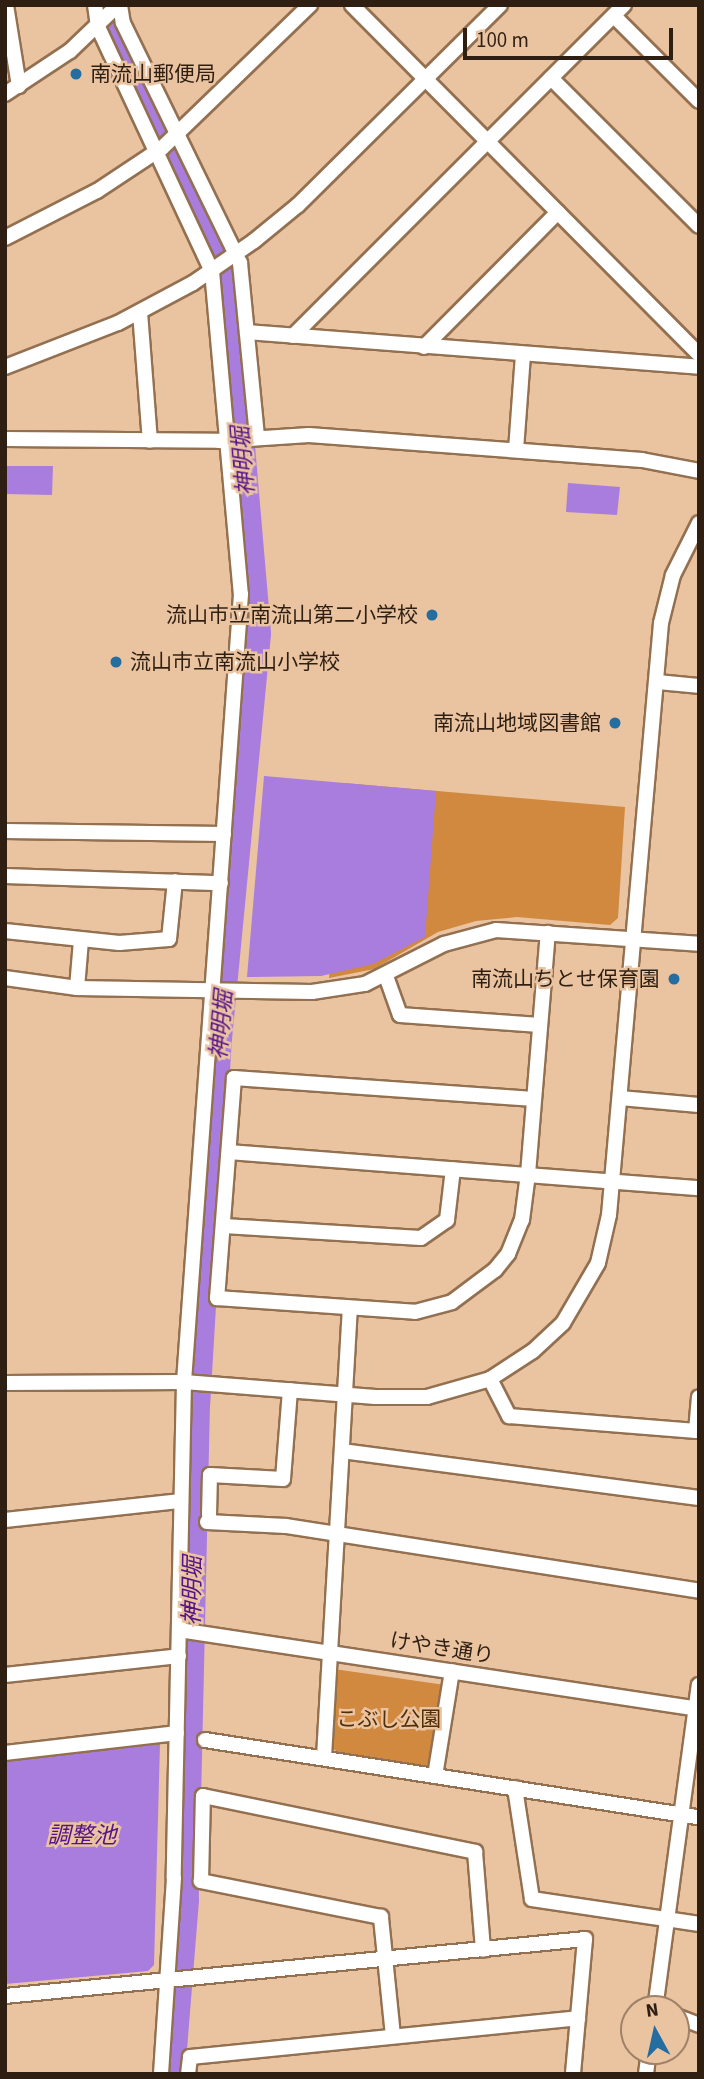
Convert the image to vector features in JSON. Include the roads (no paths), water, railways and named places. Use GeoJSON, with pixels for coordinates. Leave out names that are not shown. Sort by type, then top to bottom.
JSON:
{"type":"FeatureCollection","features":[{"type":"Feature","properties":{"kind":"street"},"geometry":{"type":"LineString","coordinates":[[6,5],[19,86]]}},
{"type":"Feature","properties":{"kind":"street"},"geometry":{"type":"LineString","coordinates":[[95,5],[98,27],[235,254],[247,332],[255,438]]}},
{"type":"Feature","properties":{"kind":"street"},"geometry":{"type":"LineString","coordinates":[[5,94],[98,27],[119,5]]}},
{"type":"Feature","properties":{"kind":"street"},"geometry":{"type":"LineString","coordinates":[[119,5],[123,23],[212,271],[233,440],[241,594],[221,883],[223,991],[194,1383],[181,1502],[182,1630],[179,1656],[170,1980],[161,2074]]}},
{"type":"Feature","properties":{"kind":"street"},"geometry":{"type":"LineString","coordinates":[[5,238],[97,191],[168,143],[310,5]]}},
{"type":"Feature","properties":{"kind":"street"},"geometry":{"type":"LineString","coordinates":[[352,5],[699,354]]}},
{"type":"Feature","properties":{"kind":"street"},"geometry":{"type":"LineString","coordinates":[[5,367],[84,339],[140,312],[212,271],[298,205],[500,5]]}},
{"type":"Feature","properties":{"kind":"street"},"geometry":{"type":"LineString","coordinates":[[293,336],[619,11],[699,101]]}},
{"type":"Feature","properties":{"kind":"street"},"geometry":{"type":"LineString","coordinates":[[551,79],[699,226]]}},
{"type":"Feature","properties":{"kind":"street"},"geometry":{"type":"LineString","coordinates":[[424,346],[558,212]]}},
{"type":"Feature","properties":{"kind":"street"},"geometry":{"type":"LineString","coordinates":[[140,312],[150,441]]}},
{"type":"Feature","properties":{"kind":"street"},"geometry":{"type":"LineString","coordinates":[[247,332],[699,367]]}},
{"type":"Feature","properties":{"kind":"street"},"geometry":{"type":"LineString","coordinates":[[516,450],[523,354]]}},
{"type":"Feature","properties":{"kind":"street"},"geometry":{"type":"LineString","coordinates":[[5,439],[233,440],[309,435],[664,463],[699,471]]}},
{"type":"Feature","properties":{"kind":"street"},"geometry":{"type":"LineString","coordinates":[[5,1383],[194,1383],[344,1395],[427,1397],[491,1379],[533,1351],[563,1323],[583,1293],[605,1239],[666,600],[681,555],[699,523]]}},
{"type":"Feature","properties":{"kind":"street"},"geometry":{"type":"LineString","coordinates":[[657,682],[699,685]]}},
{"type":"Feature","properties":{"kind":"street"},"geometry":{"type":"LineString","coordinates":[[5,831],[224,834]]}},
{"type":"Feature","properties":{"kind":"street"},"geometry":{"type":"LineString","coordinates":[[5,876],[221,883]]}},
{"type":"Feature","properties":{"kind":"street"},"geometry":{"type":"LineString","coordinates":[[5,931],[81,940],[169,939],[175,881]]}},
{"type":"Feature","properties":{"kind":"street"},"geometry":{"type":"LineString","coordinates":[[5,978],[77,988],[327,991],[386,976],[461,938],[496,930],[699,944]]}},
{"type":"Feature","properties":{"kind":"street"},"geometry":{"type":"LineString","coordinates":[[534,1099],[234,1078],[217,1298],[398,1313],[431,1309],[480,1285],[515,1240],[528,1174],[548,933]]}},
{"type":"Feature","properties":{"kind":"street"},"geometry":{"type":"LineString","coordinates":[[77,988],[81,940]]}},
{"type":"Feature","properties":{"kind":"street"},"geometry":{"type":"LineString","coordinates":[[386,976],[400,1015],[540,1025]]}},
{"type":"Feature","properties":{"kind":"street"},"geometry":{"type":"LineString","coordinates":[[620,1098],[699,1105]]}},
{"type":"Feature","properties":{"kind":"street"},"geometry":{"type":"LineString","coordinates":[[229,1152],[699,1188]]}},
{"type":"Feature","properties":{"kind":"street"},"geometry":{"type":"LineString","coordinates":[[224,1226],[421,1238],[447,1220],[453,1169]]}},
{"type":"Feature","properties":{"kind":"street"},"geometry":{"type":"LineString","coordinates":[[324,1757],[350,1308]]}},
{"type":"Feature","properties":{"kind":"street"},"geometry":{"type":"LineString","coordinates":[[491,1379],[509,1416],[696,1431],[699,1397]]}},
{"type":"Feature","properties":{"kind":"street"},"geometry":{"type":"LineString","coordinates":[[290,1390],[283,1479],[210,1475],[208,1519],[286,1527],[699,1591]]}},
{"type":"Feature","properties":{"kind":"street"},"geometry":{"type":"LineString","coordinates":[[342,1451],[699,1498]]}},
{"type":"Feature","properties":{"kind":"street"},"geometry":{"type":"LineString","coordinates":[[5,1520],[181,1502]]}},
{"type":"Feature","properties":{"kind":"street","name":"けやき通り"},"geometry":{"type":"LineString","coordinates":[[182,1630],[697,1708]]}},
{"type":"Feature","properties":{"kind":"street"},"geometry":{"type":"LineString","coordinates":[[5,1675],[179,1656]]}},
{"type":"Feature","properties":{"kind":"street"},"geometry":{"type":"LineString","coordinates":[[435,1776],[452,1671]]}},
{"type":"Feature","properties":{"kind":"street"},"geometry":{"type":"LineString","coordinates":[[657,1995],[699,1685]]}},
{"type":"Feature","properties":{"kind":"street"},"geometry":{"type":"LineString","coordinates":[[5,1753],[177,1733]]}},
{"type":"Feature","properties":{"kind":"street"},"geometry":{"type":"LineString","coordinates":[[205,1740],[699,1817]]}},
{"type":"Feature","properties":{"kind":"street"},"geometry":{"type":"LineString","coordinates":[[515,1788],[533,1899],[699,1924]]}},
{"type":"Feature","properties":{"kind":"street"},"geometry":{"type":"LineString","coordinates":[[393,2036],[381,1917],[201,1881],[203,1796],[475,1853],[483,1950]]}},
{"type":"Feature","properties":{"kind":"street"},"geometry":{"type":"LineString","coordinates":[[5,1996],[585,1939],[573,2074]]}},
{"type":"Feature","properties":{"kind":"street"},"geometry":{"type":"LineString","coordinates":[[188,2074],[190,2057],[578,2018]]}},
{"type":"Feature","properties":{"kind":"water"},"geometry":{"type":"Polygon","coordinates":[[[5,466],[53,466],[52,495],[5,494],[5,466]]]}},
{"type":"Feature","properties":{"kind":"water"},"geometry":{"type":"Polygon","coordinates":[[[568,483],[620,487],[617,515],[566,512],[568,483]]]}},
{"type":"Feature","properties":{"kind":"water"},"geometry":{"type":"Polygon","coordinates":[[[264,776],[436,791],[425,937],[373,964],[321,976],[247,977],[264,776]]]}},
{"type":"Feature","properties":{"kind":"water","name":"調整池"},"geometry":{"type":"Polygon","coordinates":[[[160,1744],[154,1965],[148,1971],[5,1984],[5,1761],[160,1744]]]}},
{"type":"Feature","properties":{"kind":"waterway","name":"神明堀"},"geometry":{"type":"LineString","coordinates":[[108,5],[113,34],[228,271],[259,634],[220,1037],[198,1404],[187,1900],[173,2074]]}},
{"type":"Feature","properties":{"kind":"place","name":"南流山郵便局"},"geometry":{"type":"Point","coordinates":[76,74]}},
{"type":"Feature","properties":{"kind":"place","name":"流山市立南流山第二小学校"},"geometry":{"type":"Point","coordinates":[432,615]}},
{"type":"Feature","properties":{"kind":"place","name":"流山市立南流山小学校"},"geometry":{"type":"Point","coordinates":[116,662]}},
{"type":"Feature","properties":{"kind":"place","name":"南流山地域図書館"},"geometry":{"type":"Point","coordinates":[615,723]}},
{"type":"Feature","properties":{"kind":"place","name":"南流山ちとせ保育園"},"geometry":{"type":"Point","coordinates":[674,979]}},
{"type":"Feature","properties":{"kind":"park label","name":"こぶし公園"},"geometry":{"type":"Point","coordinates":[389,1719]}}]}
